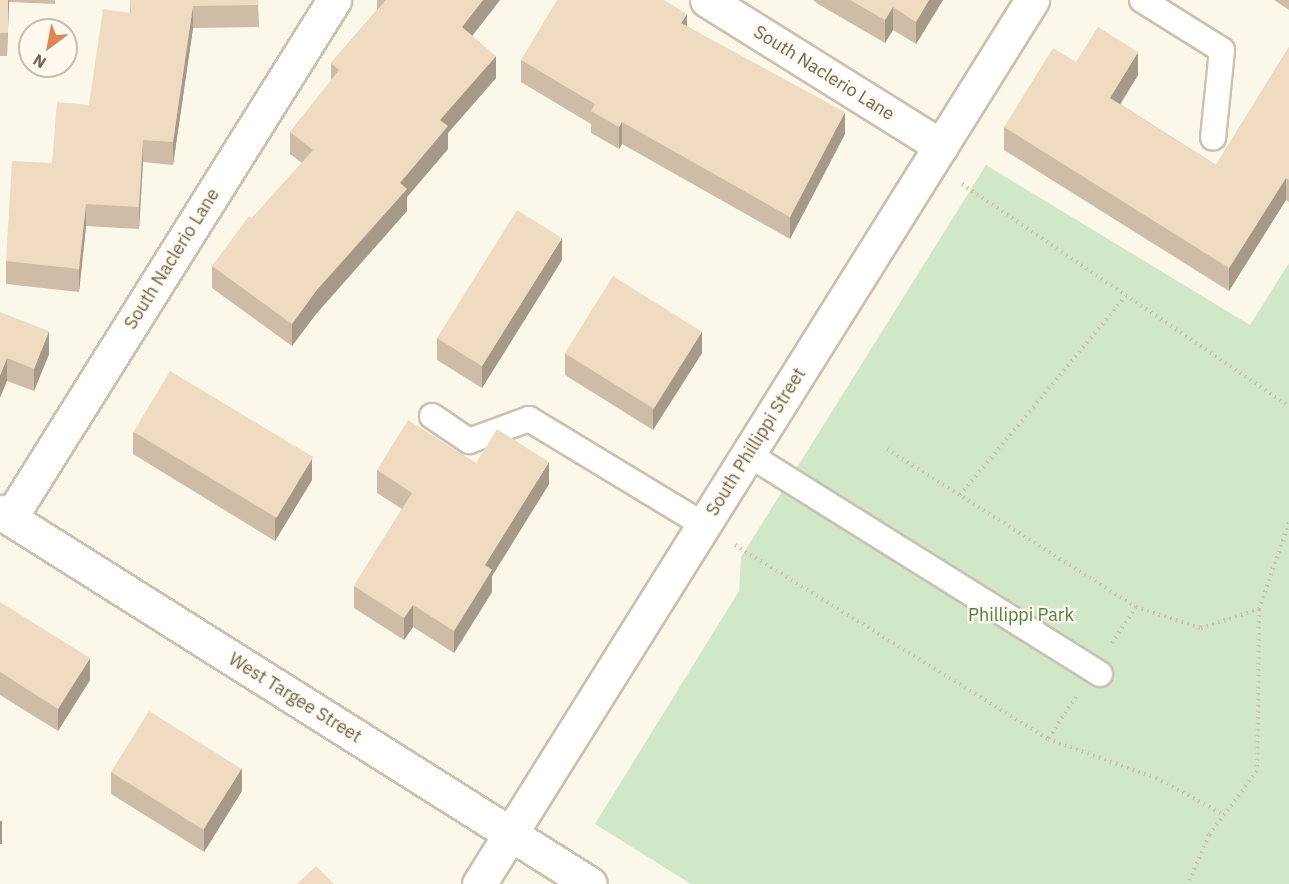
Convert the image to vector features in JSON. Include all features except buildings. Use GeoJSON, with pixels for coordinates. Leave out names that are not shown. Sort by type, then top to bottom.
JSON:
{"type":"FeatureCollection","features":[{"type":"Feature","properties":{"kind":"street","name":"South Naclerio Lane"},"geometry":{"type":"LineString","coordinates":[[5,515],[334,0]]}},
{"type":"Feature","properties":{"kind":"street","name":"South Naclerio Lane"},"geometry":{"type":"LineString","coordinates":[[707,0],[936,154]]}},
{"type":"Feature","properties":{"kind":"street","name":"South Phillippi Street"},"geometry":{"type":"LineString","coordinates":[[479,884],[1032,0]]}},
{"type":"Feature","properties":{"kind":"street","name":"West Targee Street"},"geometry":{"type":"LineString","coordinates":[[5,515],[590,884]]}},
{"type":"Feature","properties":{"kind":"lane"},"geometry":{"type":"LineString","coordinates":[[1142,0],[1222,51],[1213,138]]}},
{"type":"Feature","properties":{"kind":"lane"},"geometry":{"type":"LineString","coordinates":[[432,416],[469,441],[529,419],[704,525]]}},
{"type":"Feature","properties":{"kind":"lane"},"geometry":{"type":"LineString","coordinates":[[748,454],[1097,672]]}},
{"type":"Feature","properties":{"kind":"path"},"geometry":{"type":"LineString","coordinates":[[936,154],[1126,296],[1289,406]]}},
{"type":"Feature","properties":{"kind":"path"},"geometry":{"type":"LineString","coordinates":[[960,495],[1126,296]]}},
{"type":"Feature","properties":{"kind":"path"},"geometry":{"type":"LineString","coordinates":[[887,448],[1136,607],[1201,627],[1259,609]]}},
{"type":"Feature","properties":{"kind":"path"},"geometry":{"type":"LineString","coordinates":[[1188,884],[1209,836],[1257,771],[1259,609],[1289,523]]}},
{"type":"Feature","properties":{"kind":"path"},"geometry":{"type":"LineString","coordinates":[[704,525],[1048,739],[1156,777],[1224,815]]}},
{"type":"Feature","properties":{"kind":"path"},"geometry":{"type":"LineString","coordinates":[[1048,739],[1097,672],[1136,607]]}},
{"type":"Feature","properties":{"kind":"green space","name":"Phillippi Park"},"geometry":{"type":"Polygon","coordinates":[[[986,165],[1250,325],[1289,263],[1289,884],[691,884],[595,824],[739,591],[741,557],[986,165]]]}}]}
